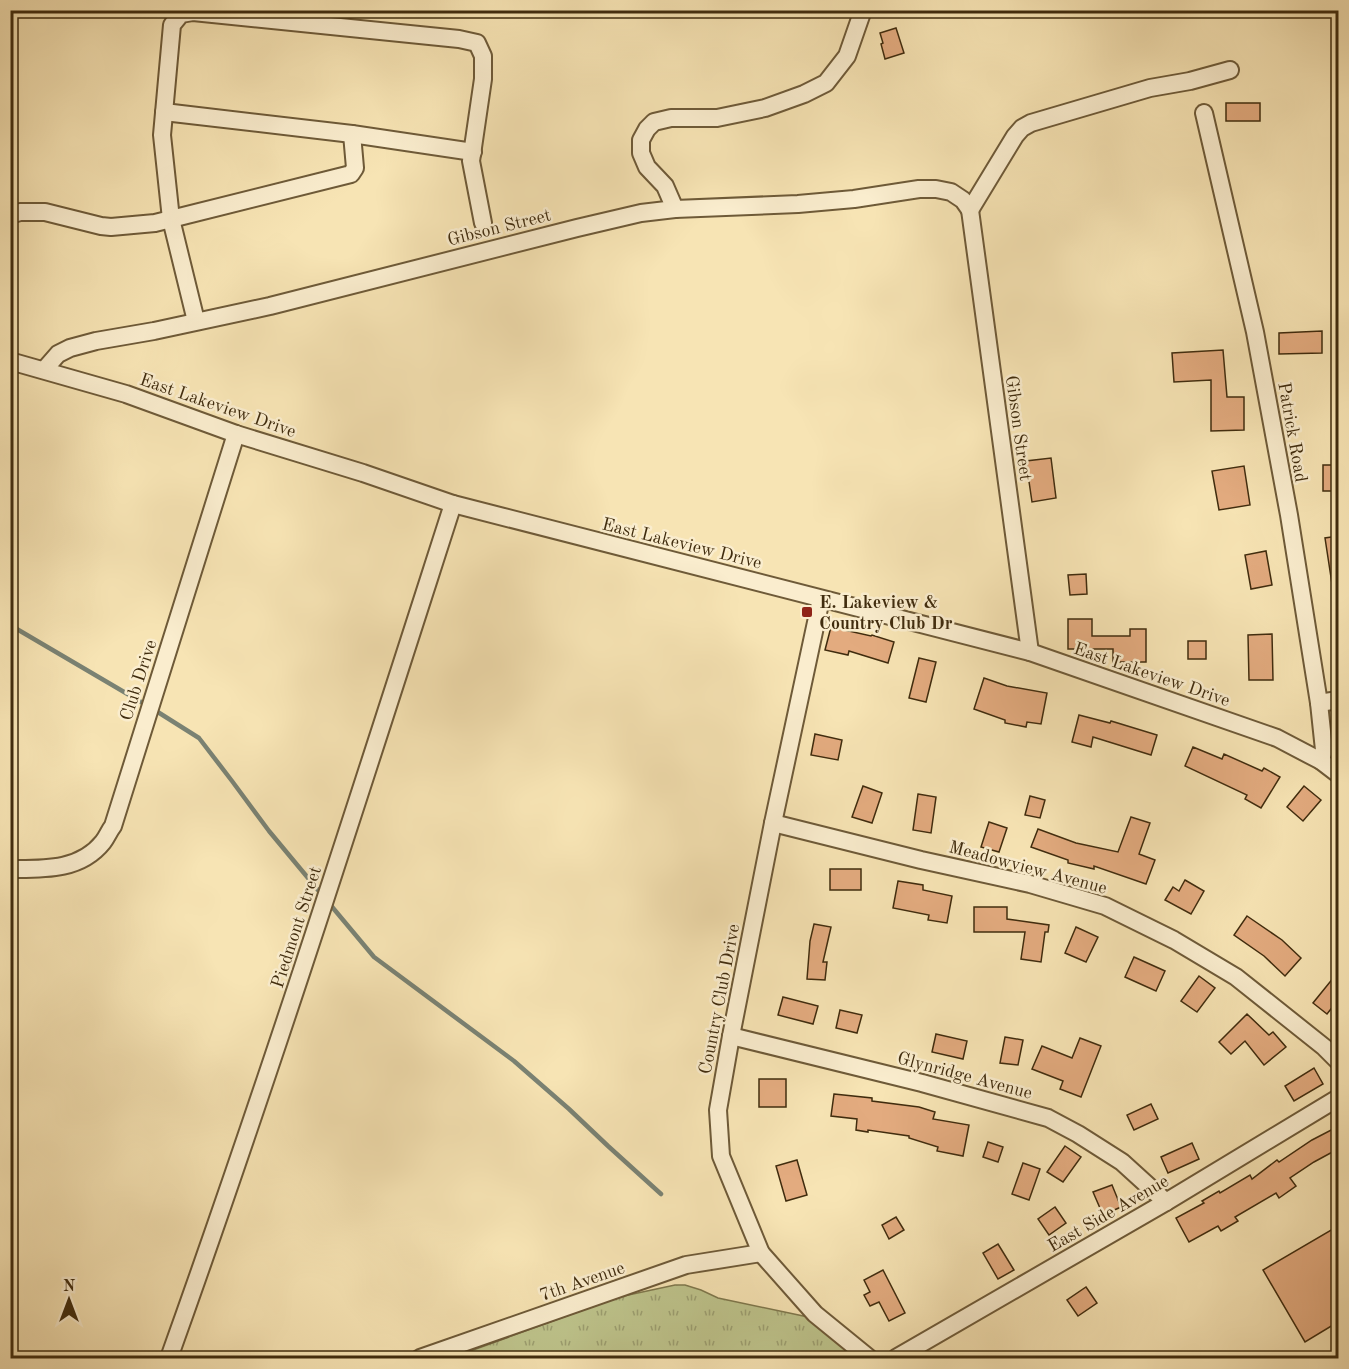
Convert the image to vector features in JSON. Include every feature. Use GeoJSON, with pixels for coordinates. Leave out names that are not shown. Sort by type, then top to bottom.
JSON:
{"type":"FeatureCollection","features":[{"type":"Feature","properties":{"kind":"street"},"geometry":{"type":"LineString","coordinates":[[675,209],[665,186],[646,167],[641,153],[641,140],[646,129],[654,122],[671,118],[717,118],[765,108],[804,94],[826,83],[848,56],[863,10]]}},
{"type":"Feature","properties":{"kind":"street"},"geometry":{"type":"LineString","coordinates":[[196,321],[171,219],[162,135],[172,25],[181,14],[193,12],[459,39],[477,44],[483,56],[483,80],[471,161],[483,223]]}},
{"type":"Feature","properties":{"kind":"street"},"geometry":{"type":"LineString","coordinates":[[970,210],[1015,136],[1031,123],[1150,88],[1190,81],[1230,70]]}},
{"type":"Feature","properties":{"kind":"street"},"geometry":{"type":"LineString","coordinates":[[164,112],[352,134],[473,152]]}},
{"type":"Feature","properties":{"kind":"street","name":"Patrick Road"},"geometry":{"type":"LineString","coordinates":[[1204,112],[1256,332],[1319,704],[1324,750],[1321,761]]}},
{"type":"Feature","properties":{"kind":"street"},"geometry":{"type":"LineString","coordinates":[[10,215],[20,212],[45,212],[111,227],[155,223],[351,174],[355,168],[352,134]]}},
{"type":"Feature","properties":{"kind":"street","name":"Gibson Street"},"geometry":{"type":"LineString","coordinates":[[44,370],[58,354],[96,341],[270,306],[641,213],[675,209],[798,204],[854,199],[920,189],[951,192],[963,200],[970,210],[1030,652]]}},
{"type":"Feature","properties":{"kind":"street","name":"East Lakeview Drive"},"geometry":{"type":"LineString","coordinates":[[10,361],[126,394],[236,434],[363,473],[453,504],[1030,652],[1277,738],[1321,761],[1338,774]]}},
{"type":"Feature","properties":{"kind":"street","name":"Club Drive"},"geometry":{"type":"LineString","coordinates":[[10,869],[52,868],[73,864],[103,842],[112,825],[236,434]]}},
{"type":"Feature","properties":{"kind":"street","name":"Piedmont Street"},"geometry":{"type":"LineString","coordinates":[[169,1359],[270,1069],[453,504]]}},
{"type":"Feature","properties":{"kind":"street","name":"Country Club Drive"},"geometry":{"type":"LineString","coordinates":[[821,599],[730,1036],[718,1110],[721,1156],[761,1253],[815,1314],[868,1359]]}},
{"type":"Feature","properties":{"kind":"street"},"geometry":{"type":"LineString","coordinates":[[1319,704],[1338,700]]}},
{"type":"Feature","properties":{"kind":"street","name":"Meadowview Avenue"},"geometry":{"type":"LineString","coordinates":[[773,823],[921,860],[1030,884],[1105,906],[1174,939],[1236,977],[1324,1047],[1338,1061]]}},
{"type":"Feature","properties":{"kind":"street","name":"Glynridge Avenue"},"geometry":{"type":"LineString","coordinates":[[730,1036],[922,1083],[1048,1118],[1122,1162],[1166,1202]]}},
{"type":"Feature","properties":{"kind":"street","name":"East Side Avenue"},"geometry":{"type":"LineString","coordinates":[[896,1359],[1166,1202],[1338,1098]]}},
{"type":"Feature","properties":{"kind":"street","name":"7th Avenue"},"geometry":{"type":"LineString","coordinates":[[420,1359],[686,1265],[761,1253]]}},
{"type":"Feature","properties":{"kind":"green space"},"geometry":{"type":"Polygon","coordinates":[[[685,1285],[718,1298],[808,1317],[854,1358],[451,1358],[619,1297],[685,1285]]]}},
{"type":"Feature","properties":{"kind":"building"},"geometry":{"type":"Polygon","coordinates":[[[896,28],[904,53],[885,59],[880,33],[896,28]]]}},
{"type":"Feature","properties":{"kind":"building"},"geometry":{"type":"Polygon","coordinates":[[[1226,103],[1260,103],[1260,121],[1226,121],[1226,103]]]}},
{"type":"Feature","properties":{"kind":"building"},"geometry":{"type":"Polygon","coordinates":[[[1322,331],[1322,353],[1279,354],[1279,333],[1322,331]]]}},
{"type":"Feature","properties":{"kind":"building"},"geometry":{"type":"Polygon","coordinates":[[[1223,350],[1227,397],[1244,397],[1244,430],[1211,431],[1211,380],[1174,382],[1172,353],[1223,350]]]}},
{"type":"Feature","properties":{"kind":"building"},"geometry":{"type":"Polygon","coordinates":[[[1051,458],[1056,498],[1032,502],[1026,461],[1051,458]]]}},
{"type":"Feature","properties":{"kind":"building"},"geometry":{"type":"Polygon","coordinates":[[[1323,465],[1338,465],[1338,491],[1323,491],[1323,465]]]}},
{"type":"Feature","properties":{"kind":"building"},"geometry":{"type":"Polygon","coordinates":[[[1244,466],[1250,505],[1219,510],[1212,471],[1244,466]]]}},
{"type":"Feature","properties":{"kind":"building"},"geometry":{"type":"Polygon","coordinates":[[[1338,536],[1338,583],[1332,584],[1325,538],[1338,536]]]}},
{"type":"Feature","properties":{"kind":"building"},"geometry":{"type":"Polygon","coordinates":[[[1266,551],[1272,585],[1251,589],[1245,555],[1266,551]]]}},
{"type":"Feature","properties":{"kind":"building"},"geometry":{"type":"Polygon","coordinates":[[[1086,574],[1087,594],[1070,595],[1068,575],[1086,574]]]}},
{"type":"Feature","properties":{"kind":"building"},"geometry":{"type":"Polygon","coordinates":[[[1068,619],[1092,619],[1092,636],[1130,636],[1130,629],[1146,629],[1146,662],[1113,662],[1113,649],[1068,649],[1068,619]]]}},
{"type":"Feature","properties":{"kind":"building"},"geometry":{"type":"Polygon","coordinates":[[[831,627],[894,642],[888,663],[849,651],[848,655],[825,650],[831,627]]]}},
{"type":"Feature","properties":{"kind":"building"},"geometry":{"type":"Polygon","coordinates":[[[1272,634],[1273,680],[1249,680],[1248,635],[1272,634]]]}},
{"type":"Feature","properties":{"kind":"building"},"geometry":{"type":"Polygon","coordinates":[[[1188,641],[1206,641],[1206,659],[1188,659],[1188,641]]]}},
{"type":"Feature","properties":{"kind":"building"},"geometry":{"type":"Polygon","coordinates":[[[919,658],[936,662],[926,702],[909,698],[919,658]]]}},
{"type":"Feature","properties":{"kind":"building"},"geometry":{"type":"Polygon","coordinates":[[[984,678],[1007,686],[1047,693],[1041,724],[1027,722],[1026,727],[1005,723],[1005,720],[974,709],[984,678]]]}},
{"type":"Feature","properties":{"kind":"building"},"geometry":{"type":"Polygon","coordinates":[[[1079,715],[1110,723],[1111,721],[1157,735],[1151,755],[1093,737],[1091,747],[1072,742],[1079,715]]]}},
{"type":"Feature","properties":{"kind":"building"},"geometry":{"type":"Polygon","coordinates":[[[815,734],[842,740],[838,760],[811,755],[815,734]]]}},
{"type":"Feature","properties":{"kind":"building"},"geometry":{"type":"Polygon","coordinates":[[[1193,747],[1222,759],[1224,754],[1262,771],[1264,768],[1280,777],[1261,808],[1245,799],[1247,795],[1185,766],[1193,747]]]}},
{"type":"Feature","properties":{"kind":"building"},"geometry":{"type":"Polygon","coordinates":[[[863,786],[882,793],[872,823],[852,817],[863,786]]]}},
{"type":"Feature","properties":{"kind":"building"},"geometry":{"type":"Polygon","coordinates":[[[1304,786],[1321,800],[1303,821],[1287,807],[1304,786]]]}},
{"type":"Feature","properties":{"kind":"building"},"geometry":{"type":"Polygon","coordinates":[[[918,794],[936,797],[931,833],[913,830],[918,794]]]}},
{"type":"Feature","properties":{"kind":"building"},"geometry":{"type":"Polygon","coordinates":[[[1030,796],[1045,800],[1040,818],[1025,815],[1030,796]]]}},
{"type":"Feature","properties":{"kind":"building"},"geometry":{"type":"Polygon","coordinates":[[[1131,817],[1150,823],[1139,854],[1155,860],[1146,884],[1094,866],[1094,869],[1068,863],[1068,860],[1031,847],[1038,829],[1076,843],[1118,852],[1131,817]]]}},
{"type":"Feature","properties":{"kind":"building"},"geometry":{"type":"Polygon","coordinates":[[[989,822],[1007,828],[999,852],[981,847],[989,822]]]}},
{"type":"Feature","properties":{"kind":"building"},"geometry":{"type":"Polygon","coordinates":[[[830,869],[861,869],[861,890],[830,890],[830,869]]]}},
{"type":"Feature","properties":{"kind":"building"},"geometry":{"type":"Polygon","coordinates":[[[1185,880],[1204,891],[1191,914],[1165,900],[1173,887],[1179,891],[1185,880]]]}},
{"type":"Feature","properties":{"kind":"building"},"geometry":{"type":"Polygon","coordinates":[[[898,881],[923,885],[923,890],[952,896],[947,923],[928,920],[929,915],[893,908],[898,881]]]}},
{"type":"Feature","properties":{"kind":"building"},"geometry":{"type":"Polygon","coordinates":[[[974,907],[1007,907],[1007,919],[1049,925],[1048,932],[1045,932],[1041,962],[1021,959],[1025,932],[974,932],[974,907]]]}},
{"type":"Feature","properties":{"kind":"building"},"geometry":{"type":"Polygon","coordinates":[[[1247,916],[1282,940],[1301,958],[1285,976],[1264,956],[1234,935],[1247,916]]]}},
{"type":"Feature","properties":{"kind":"building"},"geometry":{"type":"Polygon","coordinates":[[[814,924],[831,927],[823,962],[827,962],[825,980],[807,979],[810,941],[814,924]]]}},
{"type":"Feature","properties":{"kind":"building"},"geometry":{"type":"Polygon","coordinates":[[[1076,927],[1098,937],[1086,962],[1065,953],[1076,927]]]}},
{"type":"Feature","properties":{"kind":"building"},"geometry":{"type":"Polygon","coordinates":[[[1134,957],[1165,971],[1156,991],[1125,977],[1134,957]]]}},
{"type":"Feature","properties":{"kind":"building"},"geometry":{"type":"Polygon","coordinates":[[[1338,972],[1338,1000],[1327,1014],[1313,1003],[1338,972]]]}},
{"type":"Feature","properties":{"kind":"building"},"geometry":{"type":"Polygon","coordinates":[[[1199,976],[1215,988],[1197,1012],[1181,1001],[1199,976]]]}},
{"type":"Feature","properties":{"kind":"building"},"geometry":{"type":"Polygon","coordinates":[[[783,997],[818,1006],[813,1024],[778,1015],[783,997]]]}},
{"type":"Feature","properties":{"kind":"building"},"geometry":{"type":"Polygon","coordinates":[[[840,1010],[862,1015],[857,1033],[836,1028],[840,1010]]]}},
{"type":"Feature","properties":{"kind":"building"},"geometry":{"type":"Polygon","coordinates":[[[1247,1014],[1269,1035],[1273,1032],[1286,1047],[1264,1065],[1245,1041],[1231,1054],[1219,1042],[1247,1014]]]}},
{"type":"Feature","properties":{"kind":"building"},"geometry":{"type":"Polygon","coordinates":[[[936,1034],[967,1041],[963,1059],[932,1052],[936,1034]]]}},
{"type":"Feature","properties":{"kind":"building"},"geometry":{"type":"Polygon","coordinates":[[[1005,1037],[1023,1040],[1018,1065],[1000,1063],[1005,1037]]]}},
{"type":"Feature","properties":{"kind":"building"},"geometry":{"type":"Polygon","coordinates":[[[1080,1038],[1101,1046],[1081,1097],[1060,1089],[1063,1081],[1032,1069],[1042,1046],[1072,1058],[1080,1038]]]}},
{"type":"Feature","properties":{"kind":"building"},"geometry":{"type":"Polygon","coordinates":[[[1314,1068],[1323,1084],[1294,1101],[1285,1086],[1314,1068]]]}},
{"type":"Feature","properties":{"kind":"building"},"geometry":{"type":"Polygon","coordinates":[[[759,1079],[786,1079],[786,1107],[759,1107],[759,1079]]]}},
{"type":"Feature","properties":{"kind":"building"},"geometry":{"type":"Polygon","coordinates":[[[834,1094],[919,1107],[935,1112],[933,1119],[969,1125],[963,1156],[937,1151],[938,1147],[909,1138],[909,1136],[856,1130],[857,1119],[831,1116],[834,1094]]]}},
{"type":"Feature","properties":{"kind":"building"},"geometry":{"type":"Polygon","coordinates":[[[1151,1104],[1158,1119],[1134,1130],[1127,1115],[1151,1104]]]}},
{"type":"Feature","properties":{"kind":"building"},"geometry":{"type":"Polygon","coordinates":[[[1335,1128],[1338,1134],[1338,1149],[1290,1178],[1296,1186],[1279,1198],[1276,1193],[1235,1217],[1238,1221],[1221,1231],[1218,1226],[1189,1242],[1176,1218],[1250,1175],[1252,1179],[1277,1160],[1279,1162],[1335,1128]]]}},
{"type":"Feature","properties":{"kind":"building"},"geometry":{"type":"Polygon","coordinates":[[[988,1142],[1003,1147],[998,1162],[983,1157],[988,1142]]]}},
{"type":"Feature","properties":{"kind":"building"},"geometry":{"type":"Polygon","coordinates":[[[1192,1143],[1199,1159],[1168,1173],[1161,1157],[1192,1143]]]}},
{"type":"Feature","properties":{"kind":"building"},"geometry":{"type":"Polygon","coordinates":[[[1065,1146],[1081,1157],[1063,1182],[1047,1172],[1065,1146]]]}},
{"type":"Feature","properties":{"kind":"building"},"geometry":{"type":"Polygon","coordinates":[[[797,1160],[807,1195],[786,1201],[776,1166],[797,1160]]]}},
{"type":"Feature","properties":{"kind":"building"},"geometry":{"type":"Polygon","coordinates":[[[1023,1163],[1040,1169],[1029,1200],[1012,1194],[1023,1163]]]}},
{"type":"Feature","properties":{"kind":"building"},"geometry":{"type":"Polygon","coordinates":[[[1112,1185],[1121,1207],[1103,1215],[1093,1192],[1112,1185]]]}},
{"type":"Feature","properties":{"kind":"building"},"geometry":{"type":"Polygon","coordinates":[[[1055,1207],[1066,1223],[1049,1235],[1038,1219],[1055,1207]]]}},
{"type":"Feature","properties":{"kind":"building"},"geometry":{"type":"Polygon","coordinates":[[[896,1217],[904,1230],[889,1239],[882,1225],[896,1217]]]}},
{"type":"Feature","properties":{"kind":"building"},"geometry":{"type":"Polygon","coordinates":[[[1338,1226],[1338,1322],[1305,1342],[1263,1270],[1338,1226]]]}},
{"type":"Feature","properties":{"kind":"building"},"geometry":{"type":"Polygon","coordinates":[[[998,1244],[1014,1270],[998,1279],[983,1253],[998,1244]]]}},
{"type":"Feature","properties":{"kind":"building"},"geometry":{"type":"Polygon","coordinates":[[[883,1270],[905,1313],[889,1321],[879,1302],[870,1306],[864,1295],[870,1292],[864,1280],[883,1270]]]}},
{"type":"Feature","properties":{"kind":"building"},"geometry":{"type":"Polygon","coordinates":[[[1086,1287],[1097,1303],[1078,1316],[1067,1300],[1086,1287]]]}},
{"type":"Feature","properties":{"kind":"waterway"},"geometry":{"type":"LineString","coordinates":[[10,625],[199,738],[269,831],[323,896]]}},
{"type":"Feature","properties":{"kind":"waterway"},"geometry":{"type":"LineString","coordinates":[[328,902],[374,957],[514,1061],[661,1194]]}},
{"type":"Feature","properties":{"kind":"place","name":"E. Lakeview & Country Club Dr"},"geometry":{"type":"Point","coordinates":[807,612]}}]}
